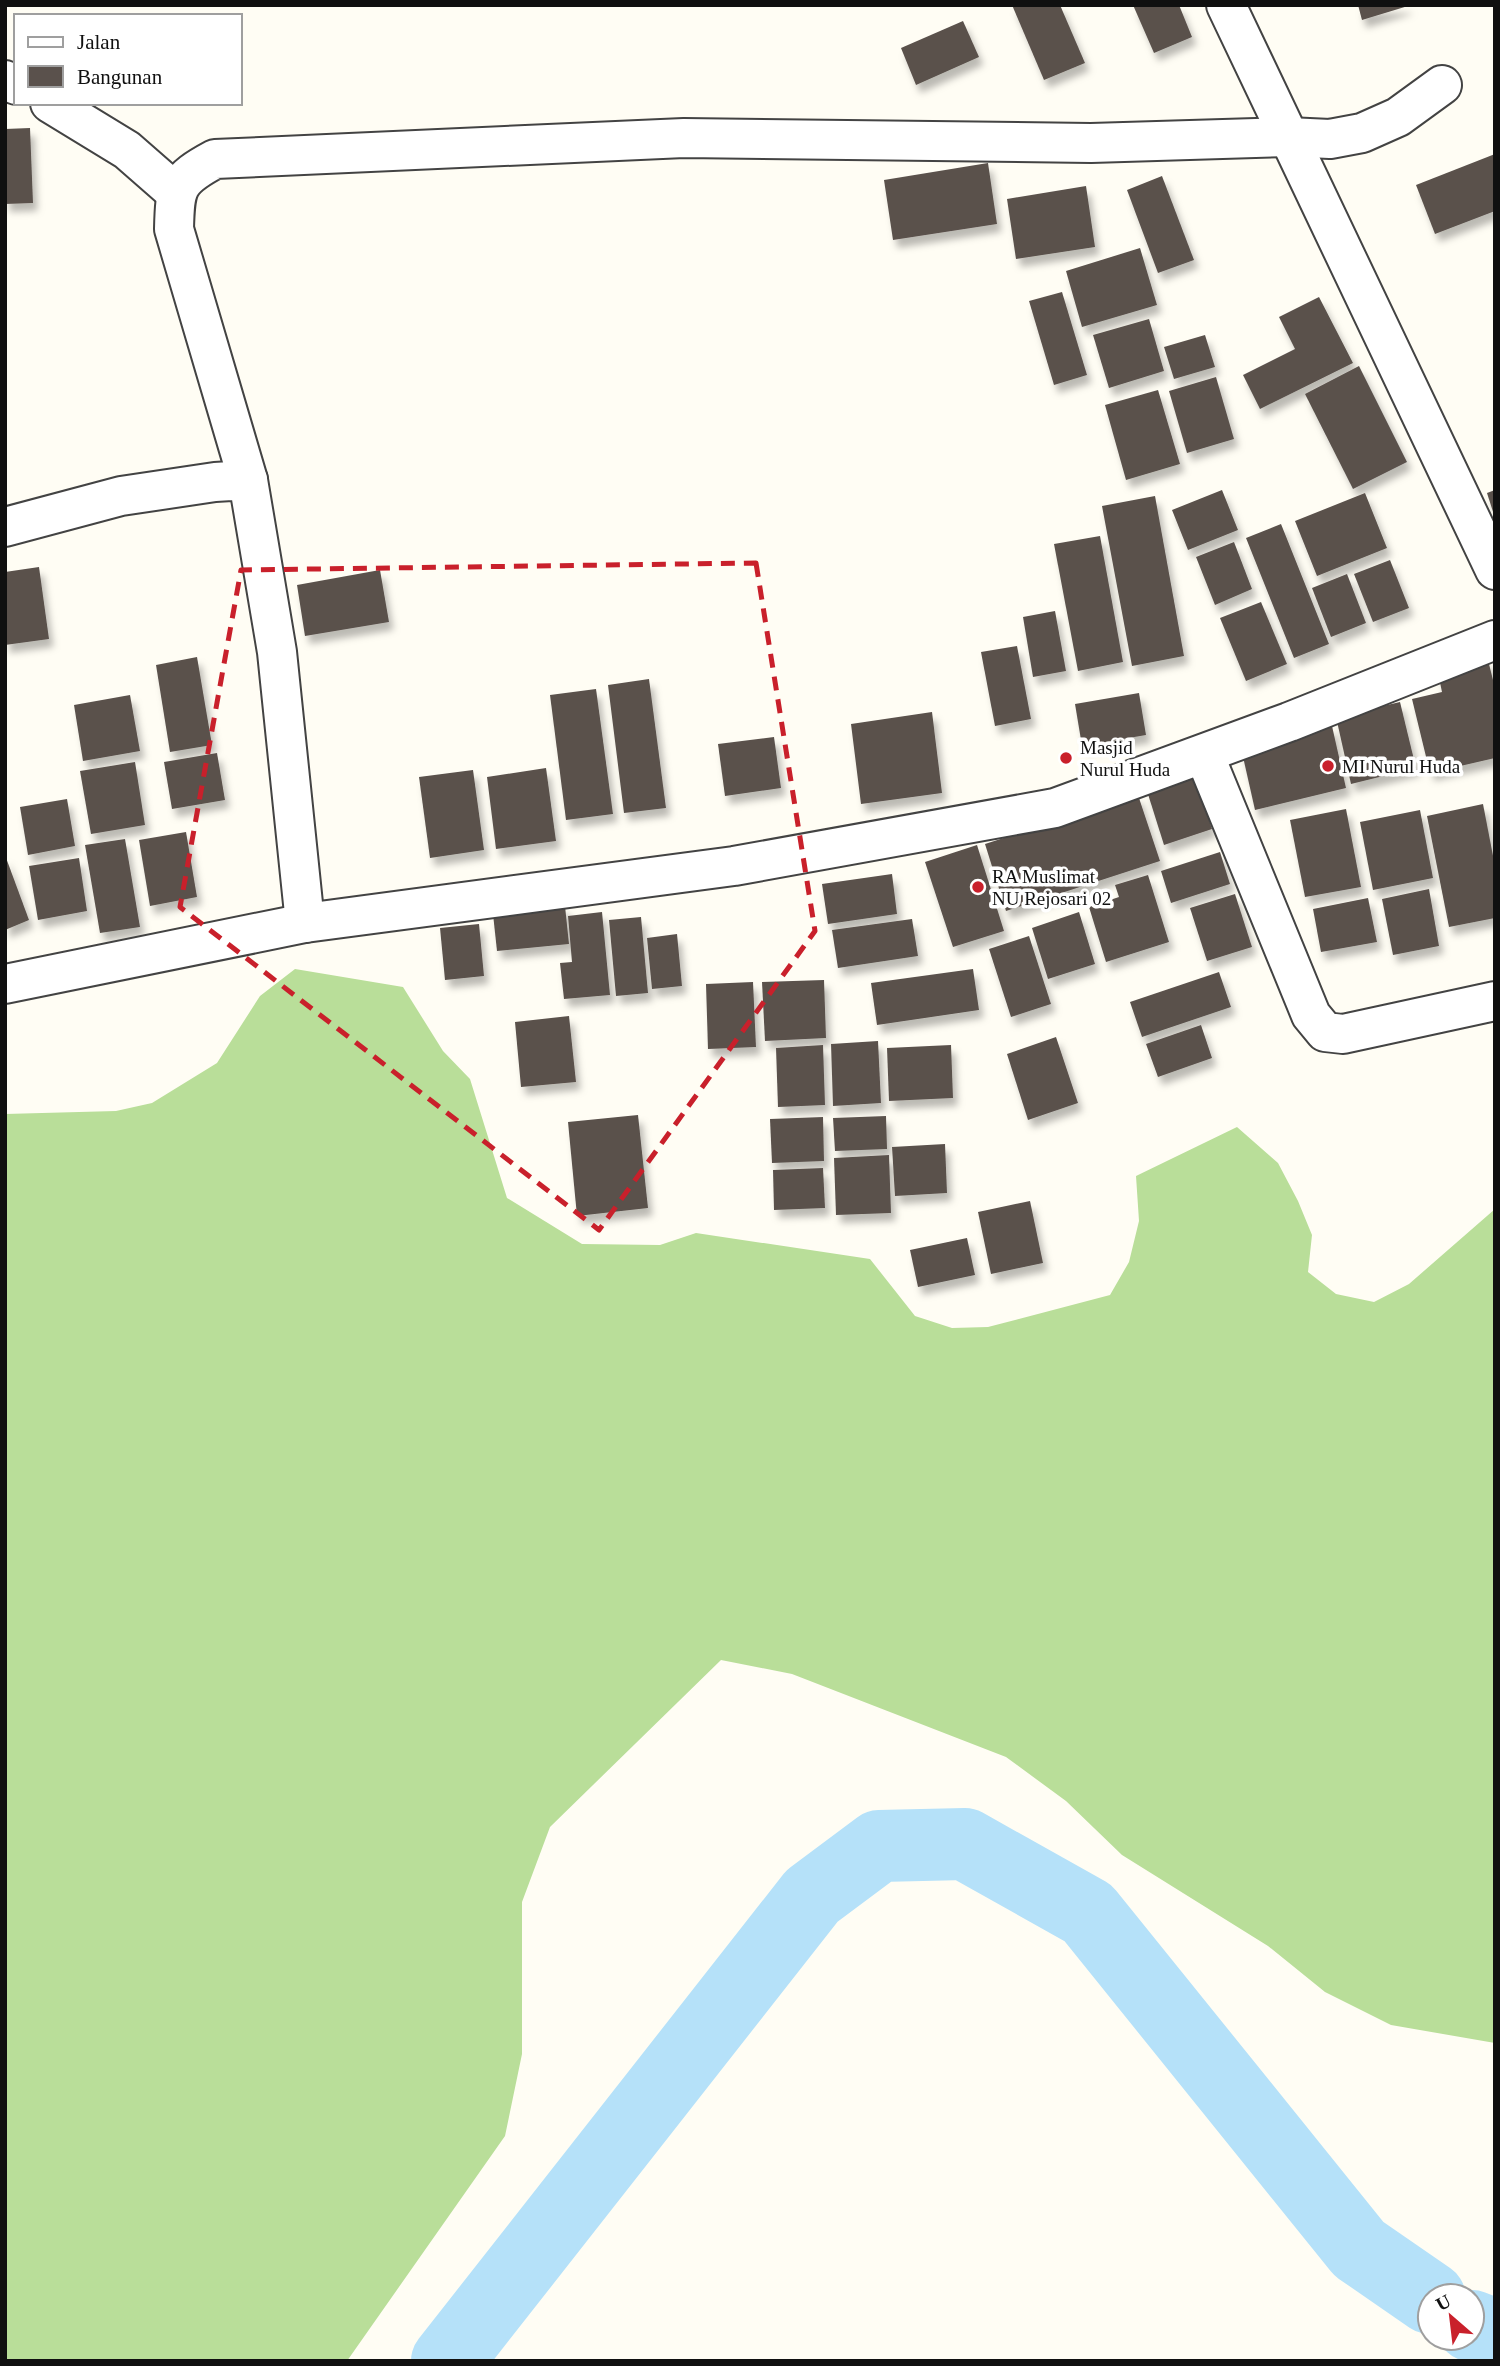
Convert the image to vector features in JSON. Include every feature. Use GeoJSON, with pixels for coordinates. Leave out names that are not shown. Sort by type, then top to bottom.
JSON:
{"type":"FeatureCollection","features":[{"type":"Feature","properties":{"kind":"street"},"geometry":{"type":"LineString","coordinates":[[1226,5],[1495,570]]}},
{"type":"Feature","properties":{"kind":"street"},"geometry":{"type":"LineString","coordinates":[[306,923],[277,652],[248,480],[174,229],[175,192],[195,170],[215,159],[229,158],[684,138],[1091,142],[1288,137],[1330,139],[1362,133],[1398,117],[1442,85]]}},
{"type":"Feature","properties":{"kind":"street"},"geometry":{"type":"LineString","coordinates":[[53,105],[127,150],[175,192]]}},
{"type":"Feature","properties":{"kind":"street"},"geometry":{"type":"LineString","coordinates":[[5,527],[121,496],[215,482],[248,480]]}},
{"type":"Feature","properties":{"kind":"street"},"geometry":{"type":"LineString","coordinates":[[5,984],[306,923],[734,866],[1055,808],[1204,754],[1495,640]]}},
{"type":"Feature","properties":{"kind":"street"},"geometry":{"type":"LineString","coordinates":[[1204,754],[1311,1015],[1325,1032],[1343,1034],[1495,1001]]}},
{"type":"Feature","properties":{"kind":"highlighted area"},"geometry":{"type":"Polygon","coordinates":[[[756,563],[815,931],[599,1230],[180,907],[241,570],[756,563]]]}},
{"type":"Feature","properties":{"kind":"green space"},"geometry":{"type":"Polygon","coordinates":[[[295,969],[403,987],[443,1051],[470,1079],[507,1198],[582,1244],[660,1245],[696,1233],[870,1259],[915,1316],[952,1328],[988,1327],[1110,1295],[1129,1262],[1139,1221],[1136,1176],[1237,1127],[1278,1163],[1312,1235],[1308,1272],[1336,1294],[1374,1302],[1409,1284],[1495,1209],[1495,2043],[1391,2025],[1325,1992],[1268,1946],[1122,1855],[1066,1801],[1006,1757],[792,1674],[721,1660],[550,1827],[522,1902],[522,2054],[505,2136],[347,2361],[5,2361],[5,1114],[116,1111],[152,1103],[217,1063],[260,996],[295,969]]]}},
{"type":"Feature","properties":{"kind":"building"},"geometry":{"type":"Polygon","coordinates":[[[1012,5],[1060,5],[1085,63],[1044,80],[1012,5]]]}},
{"type":"Feature","properties":{"kind":"building"},"geometry":{"type":"Polygon","coordinates":[[[1133,5],[1179,5],[1192,37],[1154,53],[1133,5]]]}},
{"type":"Feature","properties":{"kind":"building"},"geometry":{"type":"Polygon","coordinates":[[[1358,5],[1407,5],[1408,6],[1362,20],[1358,5]]]}},
{"type":"Feature","properties":{"kind":"building"},"geometry":{"type":"Polygon","coordinates":[[[963,21],[979,57],[916,85],[901,48],[963,21]]]}},
{"type":"Feature","properties":{"kind":"building"},"geometry":{"type":"Polygon","coordinates":[[[30,128],[33,203],[5,204],[5,129],[30,128]]]}},
{"type":"Feature","properties":{"kind":"building"},"geometry":{"type":"Polygon","coordinates":[[[1495,154],[1495,211],[1435,234],[1416,185],[1495,154]]]}},
{"type":"Feature","properties":{"kind":"building"},"geometry":{"type":"Polygon","coordinates":[[[988,163],[997,224],[893,240],[884,180],[988,163]]]}},
{"type":"Feature","properties":{"kind":"building"},"geometry":{"type":"Polygon","coordinates":[[[1162,176],[1194,260],[1158,273],[1127,190],[1162,176]]]}},
{"type":"Feature","properties":{"kind":"building"},"geometry":{"type":"Polygon","coordinates":[[[1086,186],[1095,247],[1016,259],[1007,199],[1086,186]]]}},
{"type":"Feature","properties":{"kind":"building"},"geometry":{"type":"Polygon","coordinates":[[[1140,248],[1157,305],[1082,327],[1066,271],[1140,248]]]}},
{"type":"Feature","properties":{"kind":"building"},"geometry":{"type":"Polygon","coordinates":[[[1062,292],[1087,375],[1054,385],[1029,301],[1062,292]]]}},
{"type":"Feature","properties":{"kind":"building"},"geometry":{"type":"Polygon","coordinates":[[[1319,297],[1353,363],[1260,409],[1243,375],[1295,349],[1279,317],[1319,297]]]}},
{"type":"Feature","properties":{"kind":"building"},"geometry":{"type":"Polygon","coordinates":[[[1149,319],[1164,371],[1109,388],[1093,335],[1149,319]]]}},
{"type":"Feature","properties":{"kind":"building"},"geometry":{"type":"Polygon","coordinates":[[[1205,335],[1215,367],[1174,379],[1164,347],[1205,335]]]}},
{"type":"Feature","properties":{"kind":"building"},"geometry":{"type":"Polygon","coordinates":[[[1359,366],[1407,462],[1353,489],[1305,394],[1359,366]]]}},
{"type":"Feature","properties":{"kind":"building"},"geometry":{"type":"Polygon","coordinates":[[[1216,377],[1234,439],[1187,453],[1169,391],[1216,377]]]}},
{"type":"Feature","properties":{"kind":"building"},"geometry":{"type":"Polygon","coordinates":[[[1158,390],[1180,464],[1126,480],[1105,405],[1158,390]]]}},
{"type":"Feature","properties":{"kind":"building"},"geometry":{"type":"Polygon","coordinates":[[[1222,490],[1238,530],[1188,550],[1172,510],[1222,490]]]}},
{"type":"Feature","properties":{"kind":"building"},"geometry":{"type":"Polygon","coordinates":[[[1495,490],[1495,515],[1494,515],[1487,493],[1495,490]]]}},
{"type":"Feature","properties":{"kind":"building"},"geometry":{"type":"Polygon","coordinates":[[[1365,493],[1387,548],[1317,576],[1295,521],[1365,493]]]}},
{"type":"Feature","properties":{"kind":"building"},"geometry":{"type":"Polygon","coordinates":[[[1155,496],[1184,656],[1132,666],[1102,506],[1155,496]]]}},
{"type":"Feature","properties":{"kind":"building"},"geometry":{"type":"Polygon","coordinates":[[[1281,524],[1329,644],[1294,658],[1246,538],[1281,524]]]}},
{"type":"Feature","properties":{"kind":"building"},"geometry":{"type":"Polygon","coordinates":[[[1100,536],[1123,662],[1078,671],[1054,544],[1100,536]]]}},
{"type":"Feature","properties":{"kind":"building"},"geometry":{"type":"Polygon","coordinates":[[[1234,542],[1252,589],[1215,605],[1196,557],[1234,542]]]}},
{"type":"Feature","properties":{"kind":"building"},"geometry":{"type":"Polygon","coordinates":[[[1390,560],[1409,608],[1373,622],[1354,574],[1390,560]]]}},
{"type":"Feature","properties":{"kind":"building"},"geometry":{"type":"Polygon","coordinates":[[[39,567],[49,639],[5,645],[5,572],[39,567]]]}},
{"type":"Feature","properties":{"kind":"building"},"geometry":{"type":"Polygon","coordinates":[[[380,570],[389,622],[305,636],[297,585],[380,570]]]}},
{"type":"Feature","properties":{"kind":"building"},"geometry":{"type":"Polygon","coordinates":[[[1347,574],[1366,623],[1331,637],[1312,588],[1347,574]]]}},
{"type":"Feature","properties":{"kind":"building"},"geometry":{"type":"Polygon","coordinates":[[[1261,602],[1287,664],[1246,681],[1220,618],[1261,602]]]}},
{"type":"Feature","properties":{"kind":"building"},"geometry":{"type":"Polygon","coordinates":[[[1055,611],[1066,671],[1033,677],[1023,617],[1055,611]]]}},
{"type":"Feature","properties":{"kind":"building"},"geometry":{"type":"Polygon","coordinates":[[[1017,646],[1031,719],[995,726],[981,652],[1017,646]]]}},
{"type":"Feature","properties":{"kind":"building"},"geometry":{"type":"Polygon","coordinates":[[[197,657],[212,745],[170,752],[156,665],[197,657]]]}},
{"type":"Feature","properties":{"kind":"building"},"geometry":{"type":"Polygon","coordinates":[[[1488,660],[1495,688],[1495,758],[1430,773],[1412,699],[1442,692],[1438,673],[1488,660]]]}},
{"type":"Feature","properties":{"kind":"building"},"geometry":{"type":"Polygon","coordinates":[[[649,679],[666,808],[624,813],[608,685],[649,679]]]}},
{"type":"Feature","properties":{"kind":"building"},"geometry":{"type":"Polygon","coordinates":[[[596,689],[613,814],[566,820],[550,695],[596,689]]]}},
{"type":"Feature","properties":{"kind":"building"},"geometry":{"type":"Polygon","coordinates":[[[1139,693],[1146,735],[1082,746],[1075,704],[1139,693]]]}},
{"type":"Feature","properties":{"kind":"building"},"geometry":{"type":"Polygon","coordinates":[[[130,695],[140,751],[83,761],[74,705],[130,695]]]}},
{"type":"Feature","properties":{"kind":"building"},"geometry":{"type":"Polygon","coordinates":[[[1400,702],[1416,768],[1351,784],[1336,717],[1400,702]]]}},
{"type":"Feature","properties":{"kind":"building"},"geometry":{"type":"Polygon","coordinates":[[[932,712],[942,793],[861,804],[851,724],[932,712]]]}},
{"type":"Feature","properties":{"kind":"building"},"geometry":{"type":"Polygon","coordinates":[[[1332,726],[1346,788],[1255,810],[1241,748],[1332,726]]]}},
{"type":"Feature","properties":{"kind":"building"},"geometry":{"type":"Polygon","coordinates":[[[774,737],[781,788],[725,796],[718,744],[774,737]]]}},
{"type":"Feature","properties":{"kind":"building"},"geometry":{"type":"Polygon","coordinates":[[[217,753],[225,800],[172,809],[164,762],[217,753]]]}},
{"type":"Feature","properties":{"kind":"building"},"geometry":{"type":"Polygon","coordinates":[[[135,762],[145,825],[91,834],[80,771],[135,762]]]}},
{"type":"Feature","properties":{"kind":"building"},"geometry":{"type":"Polygon","coordinates":[[[546,768],[556,841],[496,849],[487,777],[546,768]]]}},
{"type":"Feature","properties":{"kind":"building"},"geometry":{"type":"Polygon","coordinates":[[[473,770],[484,850],[430,858],[419,777],[473,770]]]}},
{"type":"Feature","properties":{"kind":"building"},"geometry":{"type":"Polygon","coordinates":[[[1195,776],[1212,829],[1164,845],[1147,791],[1195,776]]]}},
{"type":"Feature","properties":{"kind":"building"},"geometry":{"type":"Polygon","coordinates":[[[1138,795],[1160,861],[1006,911],[985,844],[1138,795]]]}},
{"type":"Feature","properties":{"kind":"building"},"geometry":{"type":"Polygon","coordinates":[[[67,799],[75,846],[28,855],[20,807],[67,799]]]}},
{"type":"Feature","properties":{"kind":"building"},"geometry":{"type":"Polygon","coordinates":[[[1483,804],[1495,866],[1495,918],[1449,927],[1427,816],[1483,804]]]}},
{"type":"Feature","properties":{"kind":"building"},"geometry":{"type":"Polygon","coordinates":[[[1346,809],[1361,887],[1305,897],[1290,820],[1346,809]]]}},
{"type":"Feature","properties":{"kind":"building"},"geometry":{"type":"Polygon","coordinates":[[[1420,810],[1433,878],[1373,890],[1360,822],[1420,810]]]}},
{"type":"Feature","properties":{"kind":"building"},"geometry":{"type":"Polygon","coordinates":[[[186,832],[197,897],[150,906],[139,840],[186,832]]]}},
{"type":"Feature","properties":{"kind":"building"},"geometry":{"type":"Polygon","coordinates":[[[125,839],[140,927],[100,933],[85,845],[125,839]]]}},
{"type":"Feature","properties":{"kind":"building"},"geometry":{"type":"Polygon","coordinates":[[[977,845],[1004,931],[953,947],[925,862],[977,845]]]}},
{"type":"Feature","properties":{"kind":"building"},"geometry":{"type":"Polygon","coordinates":[[[1220,852],[1230,884],[1171,903],[1161,871],[1220,852]]]}},
{"type":"Feature","properties":{"kind":"building"},"geometry":{"type":"Polygon","coordinates":[[[5,855],[29,920],[5,930],[5,855]]]}},
{"type":"Feature","properties":{"kind":"building"},"geometry":{"type":"Polygon","coordinates":[[[79,858],[87,911],[38,920],[29,866],[79,858]]]}},
{"type":"Feature","properties":{"kind":"building"},"geometry":{"type":"Polygon","coordinates":[[[892,874],[897,914],[828,924],[822,884],[892,874]]]}},
{"type":"Feature","properties":{"kind":"building"},"geometry":{"type":"Polygon","coordinates":[[[1148,875],[1169,942],[1106,962],[1089,907],[1119,897],[1115,885],[1148,875]]]}},
{"type":"Feature","properties":{"kind":"building"},"geometry":{"type":"Polygon","coordinates":[[[1429,889],[1439,946],[1393,955],[1382,899],[1429,889]]]}},
{"type":"Feature","properties":{"kind":"building"},"geometry":{"type":"Polygon","coordinates":[[[1235,894],[1252,947],[1207,961],[1190,908],[1235,894]]]}},
{"type":"Feature","properties":{"kind":"building"},"geometry":{"type":"Polygon","coordinates":[[[1368,898],[1377,942],[1321,952],[1313,909],[1368,898]]]}},
{"type":"Feature","properties":{"kind":"building"},"geometry":{"type":"Polygon","coordinates":[[[565,906],[569,944],[497,951],[493,914],[565,906]]]}},
{"type":"Feature","properties":{"kind":"building"},"geometry":{"type":"Polygon","coordinates":[[[602,912],[610,995],[564,999],[560,963],[572,962],[568,916],[602,912]]]}},
{"type":"Feature","properties":{"kind":"building"},"geometry":{"type":"Polygon","coordinates":[[[1079,912],[1095,964],[1048,979],[1032,928],[1079,912]]]}},
{"type":"Feature","properties":{"kind":"building"},"geometry":{"type":"Polygon","coordinates":[[[641,917],[648,993],[616,996],[609,920],[641,917]]]}},
{"type":"Feature","properties":{"kind":"building"},"geometry":{"type":"Polygon","coordinates":[[[912,919],[918,956],[838,968],[832,930],[912,919]]]}},
{"type":"Feature","properties":{"kind":"building"},"geometry":{"type":"Polygon","coordinates":[[[479,924],[484,976],[445,980],[440,928],[479,924]]]}},
{"type":"Feature","properties":{"kind":"building"},"geometry":{"type":"Polygon","coordinates":[[[677,934],[682,986],[652,989],[647,938],[677,934]]]}},
{"type":"Feature","properties":{"kind":"building"},"geometry":{"type":"Polygon","coordinates":[[[1029,936],[1051,1004],[1011,1017],[989,949],[1029,936]]]}},
{"type":"Feature","properties":{"kind":"building"},"geometry":{"type":"Polygon","coordinates":[[[973,969],[979,1010],[877,1025],[871,983],[973,969]]]}},
{"type":"Feature","properties":{"kind":"building"},"geometry":{"type":"Polygon","coordinates":[[[1219,972],[1231,1007],[1142,1037],[1130,1002],[1219,972]]]}},
{"type":"Feature","properties":{"kind":"building"},"geometry":{"type":"Polygon","coordinates":[[[824,980],[826,1038],[765,1041],[762,982],[824,980]]]}},
{"type":"Feature","properties":{"kind":"building"},"geometry":{"type":"Polygon","coordinates":[[[753,982],[756,1047],[708,1049],[706,984],[753,982]]]}},
{"type":"Feature","properties":{"kind":"building"},"geometry":{"type":"Polygon","coordinates":[[[569,1016],[576,1082],[521,1087],[515,1022],[569,1016]]]}},
{"type":"Feature","properties":{"kind":"building"},"geometry":{"type":"Polygon","coordinates":[[[1201,1025],[1212,1058],[1158,1077],[1146,1044],[1201,1025]]]}},
{"type":"Feature","properties":{"kind":"building"},"geometry":{"type":"Polygon","coordinates":[[[1056,1037],[1078,1103],[1028,1120],[1007,1054],[1056,1037]]]}},
{"type":"Feature","properties":{"kind":"building"},"geometry":{"type":"Polygon","coordinates":[[[878,1041],[881,1103],[833,1106],[831,1044],[878,1041]]]}},
{"type":"Feature","properties":{"kind":"building"},"geometry":{"type":"Polygon","coordinates":[[[823,1045],[825,1105],[778,1107],[776,1048],[823,1045]]]}},
{"type":"Feature","properties":{"kind":"building"},"geometry":{"type":"Polygon","coordinates":[[[951,1045],[953,1098],[889,1101],[887,1048],[951,1045]]]}},
{"type":"Feature","properties":{"kind":"building"},"geometry":{"type":"Polygon","coordinates":[[[638,1115],[648,1208],[577,1216],[568,1122],[638,1115]]]}},
{"type":"Feature","properties":{"kind":"building"},"geometry":{"type":"Polygon","coordinates":[[[886,1116],[887,1149],[835,1151],[833,1118],[886,1116]]]}},
{"type":"Feature","properties":{"kind":"building"},"geometry":{"type":"Polygon","coordinates":[[[823,1117],[824,1161],[772,1163],[770,1119],[823,1117]]]}},
{"type":"Feature","properties":{"kind":"building"},"geometry":{"type":"Polygon","coordinates":[[[945,1144],[947,1193],[895,1196],[892,1147],[945,1144]]]}},
{"type":"Feature","properties":{"kind":"building"},"geometry":{"type":"Polygon","coordinates":[[[889,1155],[891,1213],[836,1215],[834,1158],[889,1155]]]}},
{"type":"Feature","properties":{"kind":"building"},"geometry":{"type":"Polygon","coordinates":[[[823,1168],[825,1208],[774,1210],[773,1170],[823,1168]]]}},
{"type":"Feature","properties":{"kind":"building"},"geometry":{"type":"Polygon","coordinates":[[[1030,1201],[1043,1263],[991,1274],[978,1212],[1030,1201]]]}},
{"type":"Feature","properties":{"kind":"building"},"geometry":{"type":"Polygon","coordinates":[[[967,1238],[975,1275],[918,1287],[910,1250],[967,1238]]]}},
{"type":"Feature","properties":{"kind":"waterway"},"geometry":{"type":"LineString","coordinates":[[447,2361],[812,1896],[879,1846],[965,1844],[1088,1913],[1359,2249],[1416,2288]]}},
{"type":"Feature","properties":{"kind":"waterway"},"geometry":{"type":"LineString","coordinates":[[1486,2331],[1495,2335]]}},
{"type":"Feature","properties":{"kind":"place","name":"Masjid Nurul Huda"},"geometry":{"type":"Point","coordinates":[1066,758]}},
{"type":"Feature","properties":{"kind":"place","name":"MI Nurul Huda"},"geometry":{"type":"Point","coordinates":[1328,766]}},
{"type":"Feature","properties":{"kind":"place","name":"RA Muslimat NU Rejosari 02"},"geometry":{"type":"Point","coordinates":[978,887]}}]}
